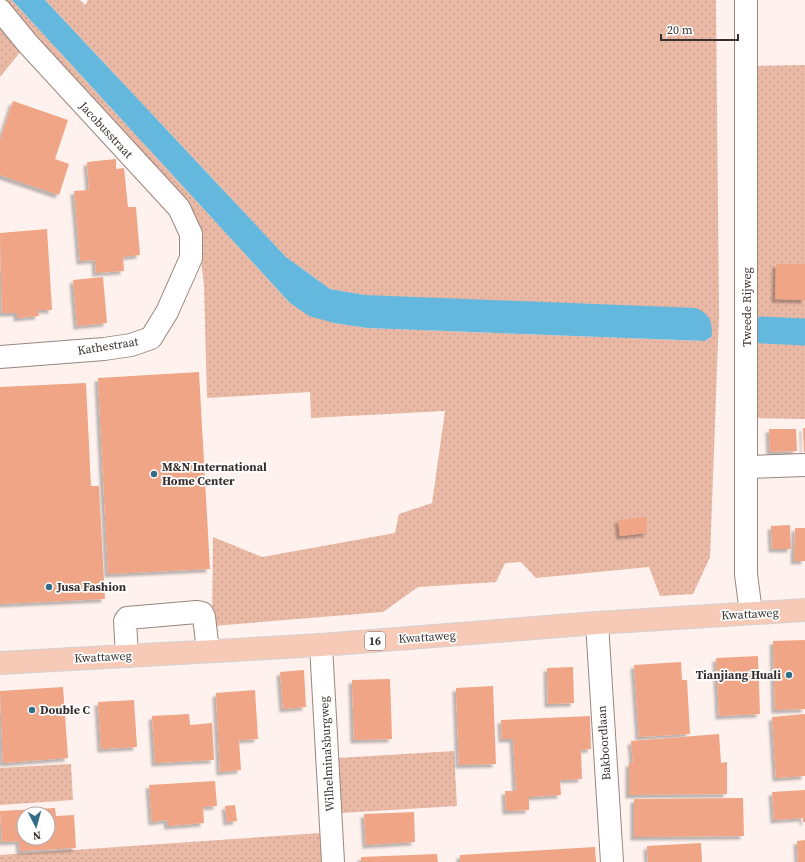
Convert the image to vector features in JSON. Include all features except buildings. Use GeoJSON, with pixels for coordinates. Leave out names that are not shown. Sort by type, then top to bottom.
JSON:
{"type":"FeatureCollection","features":[{"type":"Feature","properties":{"kind":"main road","name":"Kwattaweg"},"geometry":{"type":"LineString","coordinates":[[0,663],[321,645],[805,610]]}},
{"type":"Feature","properties":{"kind":"street","name":"Tweede Rijweg"},"geometry":{"type":"LineString","coordinates":[[746,0],[746,574],[751,613]]}},
{"type":"Feature","properties":{"kind":"street","name":"Jacobusstraat"},"geometry":{"type":"LineString","coordinates":[[0,10],[28,44],[179,208],[191,234],[191,258]]}},
{"type":"Feature","properties":{"kind":"street","name":"Kathestraat"},"geometry":{"type":"LineString","coordinates":[[0,357],[104,349],[130,345],[151,338],[167,312],[191,258]]}},
{"type":"Feature","properties":{"kind":"street"},"geometry":{"type":"LineString","coordinates":[[747,467],[805,465]]}},
{"type":"Feature","properties":{"kind":"street"},"geometry":{"type":"LineString","coordinates":[[127,656],[126,618],[197,612],[202,613],[204,617],[208,651]]}},
{"type":"Feature","properties":{"kind":"street","name":"Bakboordlaan"},"geometry":{"type":"LineString","coordinates":[[597,624],[612,862]]}},
{"type":"Feature","properties":{"kind":"street","name":"Wilhelmina'sburgweg"},"geometry":{"type":"LineString","coordinates":[[321,645],[333,862]]}},
{"type":"Feature","properties":{"kind":"shaded area"},"geometry":{"type":"Polygon","coordinates":[[[0,0],[12,0],[290,303],[334,323],[368,328],[705,341],[712,336],[364,295],[330,289],[286,257],[45,0],[80,0],[85,5],[88,0],[716,0],[719,316],[710,557],[693,594],[660,596],[649,567],[536,578],[521,562],[505,563],[496,582],[418,587],[383,612],[212,626],[213,537],[262,557],[395,533],[399,514],[432,503],[445,411],[311,418],[310,392],[207,398],[204,286],[199,242],[0,0]]]}},
{"type":"Feature","properties":{"kind":"shaded area"},"geometry":{"type":"Polygon","coordinates":[[[0,24],[22,50],[0,77],[0,24]]]}},
{"type":"Feature","properties":{"kind":"shaded area"},"geometry":{"type":"Polygon","coordinates":[[[805,65],[805,323],[751,320],[755,66],[805,65]]]}},
{"type":"Feature","properties":{"kind":"shaded area"},"geometry":{"type":"Polygon","coordinates":[[[752,340],[805,342],[805,419],[751,418],[752,340]]]}},
{"type":"Feature","properties":{"kind":"shaded area"},"geometry":{"type":"Polygon","coordinates":[[[454,751],[457,806],[341,813],[338,758],[454,751]]]}},
{"type":"Feature","properties":{"kind":"shaded area"},"geometry":{"type":"Polygon","coordinates":[[[71,764],[73,800],[0,805],[0,768],[71,764]]]}},
{"type":"Feature","properties":{"kind":"shaded area"},"geometry":{"type":"Polygon","coordinates":[[[321,833],[323,862],[0,862],[0,855],[321,833]]]}},
{"type":"Feature","properties":{"kind":"water"},"geometry":{"type":"Polygon","coordinates":[[[12,0],[45,0],[286,257],[330,289],[365,295],[696,308],[704,313],[711,322],[712,336],[705,341],[367,328],[334,323],[309,316],[290,303],[12,0]]]}},
{"type":"Feature","properties":{"kind":"waterway"},"geometry":{"type":"LineString","coordinates":[[762,330],[805,332]]}},
{"type":"Feature","properties":{"kind":"place","name":"M&N International Home Center"},"geometry":{"type":"Point","coordinates":[154,474]}},
{"type":"Feature","properties":{"kind":"place","name":"Jusa Fashion"},"geometry":{"type":"Point","coordinates":[49,587]}},
{"type":"Feature","properties":{"kind":"place","name":"Tianjiang Huali"},"geometry":{"type":"Point","coordinates":[789,675]}},
{"type":"Feature","properties":{"kind":"place","name":"Double C"},"geometry":{"type":"Point","coordinates":[32,710]}}]}
